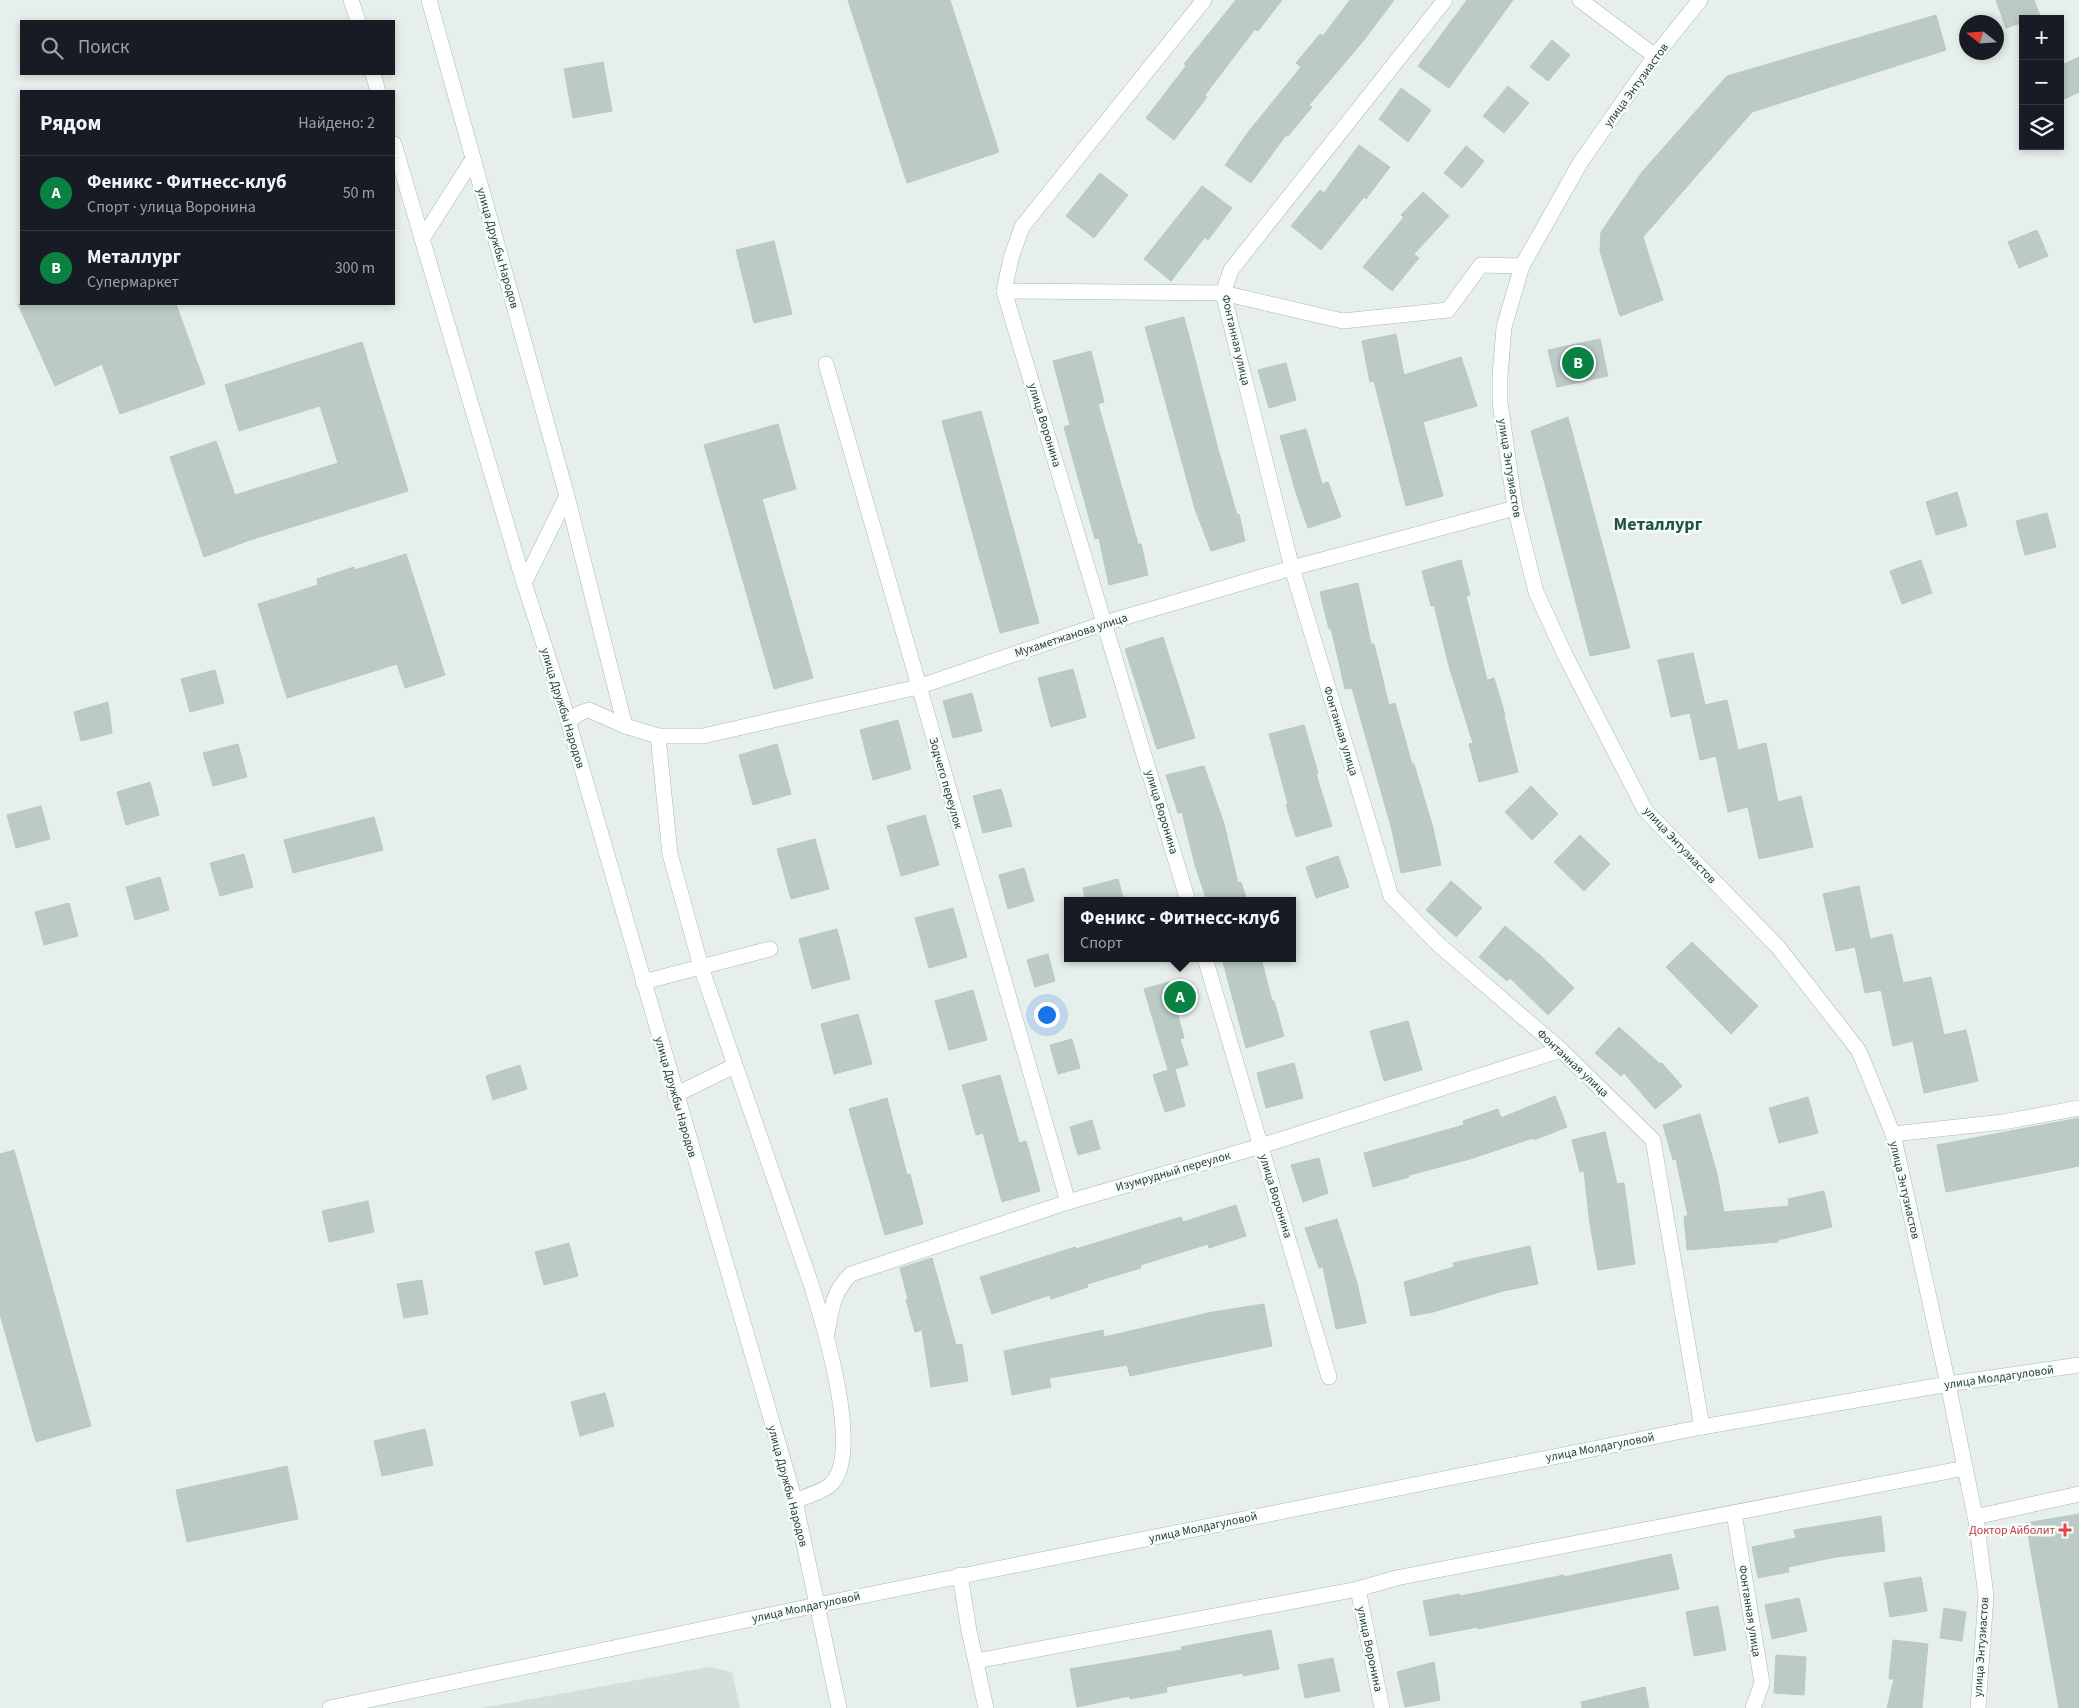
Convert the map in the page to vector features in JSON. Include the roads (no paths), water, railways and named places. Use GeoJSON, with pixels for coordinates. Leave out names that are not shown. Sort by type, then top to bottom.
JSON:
{"type":"FeatureCollection","features":[{"type":"Feature","properties":{"kind":"street"},"geometry":{"type":"LineString","coordinates":[[351,0],[358,20]]}},
{"type":"Feature","properties":{"kind":"street","name":"улица Дружбы Народов"},"geometry":{"type":"LineString","coordinates":[[429,0],[567,496],[625,726]]}},
{"type":"Feature","properties":{"kind":"street","name":"улица Воронина"},"geometry":{"type":"LineString","coordinates":[[1187,897],[1004,291],[1011,258],[1022,227],[1204,0]]}},
{"type":"Feature","properties":{"kind":"street","name":"Фонтанная улица"},"geometry":{"type":"LineString","coordinates":[[1445,0],[1231,270],[1223,293],[1292,568],[1391,896],[1438,944],[1561,1050],[1653,1140],[1702,1427]]}},
{"type":"Feature","properties":{"kind":"street"},"geometry":{"type":"LineString","coordinates":[[1580,0],[1655,56]]}},
{"type":"Feature","properties":{"kind":"street","name":"улица Энтузиастов"},"geometry":{"type":"LineString","coordinates":[[1700,0],[1655,56],[1580,163],[1522,266],[1504,327],[1500,376],[1500,402],[1515,508],[1536,592],[1565,655],[1645,810],[1778,947],[1859,1050],[1893,1134],[1975,1517],[1986,1596],[1978,1708]]}},
{"type":"Feature","properties":{"kind":"street"},"geometry":{"type":"LineString","coordinates":[[373,75],[378,90]]}},
{"type":"Feature","properties":{"kind":"street","name":"улица Дружбы Народов"},"geometry":{"type":"LineString","coordinates":[[395,147],[524,583],[568,721],[675,1095],[795,1501],[839,1708]]}},
{"type":"Feature","properties":{"kind":"street"},"geometry":{"type":"LineString","coordinates":[[422,239],[473,159]]}},
{"type":"Feature","properties":{"kind":"street"},"geometry":{"type":"LineString","coordinates":[[1004,291],[1223,293],[1343,321],[1448,310],[1481,265],[1522,266]]}},
{"type":"Feature","properties":{"kind":"street","name":"Зодчего переулок"},"geometry":{"type":"LineString","coordinates":[[826,364],[1068,1202]]}},
{"type":"Feature","properties":{"kind":"street"},"geometry":{"type":"LineString","coordinates":[[524,583],[567,496]]}},
{"type":"Feature","properties":{"kind":"street","name":"Мухаметжанова улица"},"geometry":{"type":"LineString","coordinates":[[568,721],[580,713],[589,710],[625,726],[658,736],[703,736],[918,687],[1105,623],[1292,568],[1515,508]]}},
{"type":"Feature","properties":{"kind":"street"},"geometry":{"type":"LineString","coordinates":[[658,736],[670,854],[701,967],[812,1287],[826,1335],[842,1414],[842,1458],[839,1472],[832,1484],[795,1501]]}},
{"type":"Feature","properties":{"kind":"street"},"geometry":{"type":"LineString","coordinates":[[643,982],[770,949]]}},
{"type":"Feature","properties":{"kind":"street","name":"улица Воронина"},"geometry":{"type":"LineString","coordinates":[[1206,962],[1329,1377]]}},
{"type":"Feature","properties":{"kind":"street","name":"Изумрудный переулок"},"geometry":{"type":"LineString","coordinates":[[826,1335],[834,1298],[840,1285],[851,1274],[1068,1202],[1261,1146],[1561,1050]]}},
{"type":"Feature","properties":{"kind":"street"},"geometry":{"type":"LineString","coordinates":[[675,1095],[734,1066]]}},
{"type":"Feature","properties":{"kind":"street"},"geometry":{"type":"LineString","coordinates":[[1893,1134],[2003,1122],[2079,1108]]}},
{"type":"Feature","properties":{"kind":"street","name":"улица Молдагуловой"},"geometry":{"type":"LineString","coordinates":[[330,1708],[960,1575],[1702,1427],[1948,1384],[2079,1365]]}},
{"type":"Feature","properties":{"kind":"street"},"geometry":{"type":"LineString","coordinates":[[976,1661],[1358,1589],[1396,1578],[1965,1468]]}},
{"type":"Feature","properties":{"kind":"street"},"geometry":{"type":"LineString","coordinates":[[1975,1517],[2079,1494]]}},
{"type":"Feature","properties":{"kind":"street","name":"Фонтанная улица"},"geometry":{"type":"LineString","coordinates":[[1734,1514],[1762,1683],[1753,1708]]}},
{"type":"Feature","properties":{"kind":"street"},"geometry":{"type":"LineString","coordinates":[[960,1575],[986,1708]]}},
{"type":"Feature","properties":{"kind":"street","name":"улица Воронина"},"geometry":{"type":"LineString","coordinates":[[1358,1589],[1382,1708]]}},
{"type":"Feature","properties":{"kind":"place","name":"Металлург"},"geometry":{"type":"Point","coordinates":[1578,363]}},
{"type":"Feature","properties":{"kind":"place","name":"Феникс - Фитнесс-клуб"},"geometry":{"type":"Point","coordinates":[1180,997]}},
{"type":"Feature","properties":{"kind":"place","name":"Доктор Айболит"},"geometry":{"type":"Point","coordinates":[2065,1530]}},
{"type":"Feature","properties":{"kind":"district","name":"Металлург"},"geometry":{"type":"Point","coordinates":[1658,524]}}]}
